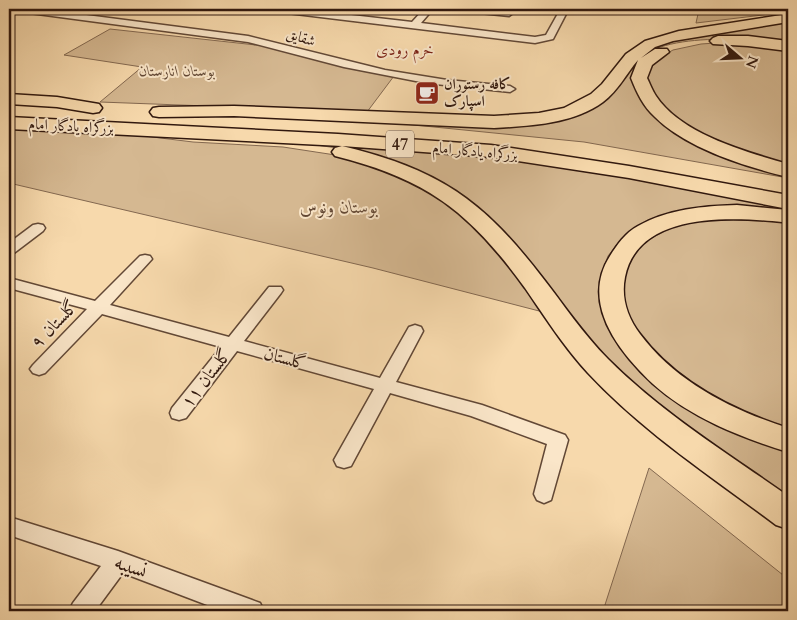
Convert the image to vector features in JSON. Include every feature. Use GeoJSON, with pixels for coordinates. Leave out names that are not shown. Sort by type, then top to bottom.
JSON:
{"type":"FeatureCollection","features":[{"type":"Feature","properties":{"kind":"highway","name":"بزرگراه یادگار امام"},"geometry":{"type":"LineString","coordinates":[[788,18],[686,34],[650,44],[638,51],[606,90],[590,102],[534,119],[494,122],[234,111],[149,112],[472,135],[592,150],[788,184]]}},
{"type":"Feature","properties":{"kind":"highway"},"geometry":{"type":"LineString","coordinates":[[788,46],[729,40],[682,45],[654,55],[645,62],[639,78],[645,95],[653,106],[679,126],[719,148],[788,171]]}},
{"type":"Feature","properties":{"kind":"highway","name":"بزرگراه یادگار امام"},"geometry":{"type":"LineString","coordinates":[[9,99],[57,102],[102,109],[9,109]]}},
{"type":"Feature","properties":{"kind":"highway","name":"بزرگراه یادگار امام"},"geometry":{"type":"LineString","coordinates":[[9,123],[338,140],[507,153],[657,177],[788,202]]}},
{"type":"Feature","properties":{"kind":"highway"},"geometry":{"type":"LineString","coordinates":[[255,137],[358,156],[389,164],[450,194],[468,208],[501,242],[525,271],[551,309],[598,366],[670,428],[788,515]]}},
{"type":"Feature","properties":{"kind":"highway"},"geometry":{"type":"LineString","coordinates":[[788,216],[760,213],[710,213],[690,215],[665,222],[629,243],[620,255],[612,273],[610,291],[614,313],[626,334],[643,357],[660,373],[700,403],[726,417],[754,429],[788,440]]}},
{"type":"Feature","properties":{"kind":"street","name":"شقایق"},"geometry":{"type":"LineString","coordinates":[[22,9],[248,39],[282,46],[322,59],[362,68],[445,83],[510,89]]}},
{"type":"Feature","properties":{"kind":"street"},"geometry":{"type":"LineString","coordinates":[[280,9],[414,25],[503,21]]}},
{"type":"Feature","properties":{"kind":"street"},"geometry":{"type":"LineString","coordinates":[[339,16],[347,9]]}},
{"type":"Feature","properties":{"kind":"street"},"geometry":{"type":"LineString","coordinates":[[414,25],[429,9]]}},
{"type":"Feature","properties":{"kind":"street"},"geometry":{"type":"LineString","coordinates":[[470,9],[503,21],[535,40],[550,37],[563,12]]}},
{"type":"Feature","properties":{"kind":"street"},"geometry":{"type":"LineString","coordinates":[[9,250],[38,228]]}},
{"type":"Feature","properties":{"kind":"street","name":"گلستان ۹"},"geometry":{"type":"LineString","coordinates":[[39,369],[145,259]]}},
{"type":"Feature","properties":{"kind":"street","name":"گلستان"},"geometry":{"type":"LineString","coordinates":[[9,284],[475,410],[558,440],[544,494]]}},
{"type":"Feature","properties":{"kind":"street","name":"گلستان ۱۱"},"geometry":{"type":"LineString","coordinates":[[180,413],[275,290]]}},
{"type":"Feature","properties":{"kind":"street"},"geometry":{"type":"LineString","coordinates":[[344,460],[415,331]]}},
{"type":"Feature","properties":{"kind":"street","name":"نسیبه"},"geometry":{"type":"LineString","coordinates":[[9,526],[118,561],[252,611]]}},
{"type":"Feature","properties":{"kind":"street"},"geometry":{"type":"LineString","coordinates":[[81,611],[118,561]]}},
{"type":"Feature","properties":{"kind":"green space"},"geometry":{"type":"Polygon","coordinates":[[[693,9],[788,9],[788,12],[696,23],[698,14],[693,9]]]}},
{"type":"Feature","properties":{"kind":"green space"},"geometry":{"type":"Polygon","coordinates":[[[788,20],[788,44],[714,39],[684,42],[658,48],[640,59],[633,76],[642,101],[761,167],[788,174],[788,178],[584,142],[404,124],[480,124],[571,114],[648,49],[680,38],[788,20]]]}},
{"type":"Feature","properties":{"kind":"green space","name":"بوستان انارستان"},"geometry":{"type":"Polygon","coordinates":[[[110,29],[274,47],[344,67],[394,76],[367,112],[100,102],[142,67],[64,55],[110,29]]]}},
{"type":"Feature","properties":{"kind":"green space"},"geometry":{"type":"Polygon","coordinates":[[[730,42],[788,48],[788,167],[759,159],[700,134],[660,105],[646,83],[648,70],[657,59],[673,50],[701,44],[730,42]]]}},
{"type":"Feature","properties":{"kind":"green space","name":"بوستان ونوس"},"geometry":{"type":"Polygon","coordinates":[[[9,127],[128,134],[193,142],[283,147],[355,158],[434,189],[482,230],[543,312],[373,268],[9,183],[9,127]]]}},
{"type":"Feature","properties":{"kind":"green space"},"geometry":{"type":"Polygon","coordinates":[[[302,143],[552,165],[688,187],[788,208],[788,211],[754,207],[631,231],[608,256],[602,272],[600,288],[609,325],[756,438],[788,449],[788,505],[687,431],[609,366],[484,214],[464,197],[441,182],[358,151],[302,143]]]}},
{"type":"Feature","properties":{"kind":"green space"},"geometry":{"type":"Polygon","coordinates":[[[773,218],[788,220],[788,431],[722,405],[661,362],[631,325],[621,296],[624,269],[637,248],[644,242],[674,226],[700,219],[773,218]]]}},
{"type":"Feature","properties":{"kind":"green space"},"geometry":{"type":"Polygon","coordinates":[[[649,468],[788,579],[788,611],[603,611],[649,468]]]}},
{"type":"Feature","properties":{"kind":"place","name":"کافه رستوران اسپارک"},"geometry":{"type":"Point","coordinates":[427,93]}},
{"type":"Feature","properties":{"kind":"district","name":"خرم رودی"},"geometry":{"type":"Point","coordinates":[405,49]}}]}
